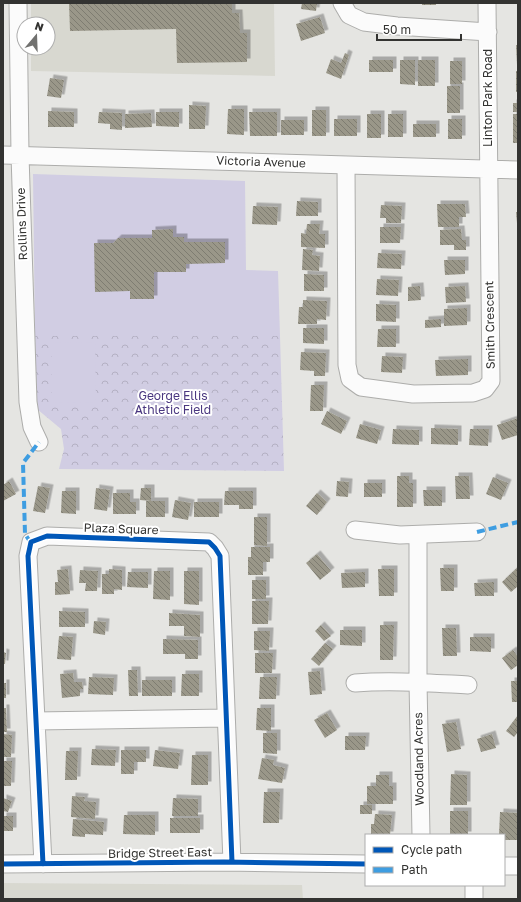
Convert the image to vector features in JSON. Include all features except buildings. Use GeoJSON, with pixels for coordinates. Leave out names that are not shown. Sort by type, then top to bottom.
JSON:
{"type":"FeatureCollection","features":[{"type":"Feature","properties":{"kind":"street","name":"Rollins Drive"},"geometry":{"type":"LineString","coordinates":[[18,3],[11,155],[28,402],[32,427],[39,442]]}},
{"type":"Feature","properties":{"kind":"street"},"geometry":{"type":"LineString","coordinates":[[342,3],[349,15],[364,22],[397,26],[488,32]]}},
{"type":"Feature","properties":{"kind":"street","name":"Linton Park Road"},"geometry":{"type":"LineString","coordinates":[[487,3],[489,170]]}},
{"type":"Feature","properties":{"kind":"street","name":"Victoria Avenue"},"geometry":{"type":"LineString","coordinates":[[11,155],[518,170]]}},
{"type":"Feature","properties":{"kind":"street","name":"Smith Crescent"},"geometry":{"type":"LineString","coordinates":[[346,165],[347,365],[350,378],[361,387],[413,394],[473,393],[485,390],[491,381],[489,170]]}},
{"type":"Feature","properties":{"kind":"street"},"geometry":{"type":"LineString","coordinates":[[356,530],[400,535],[476,532]]}},
{"type":"Feature","properties":{"kind":"street","name":"Woodland Acres"},"geometry":{"type":"LineString","coordinates":[[418,535],[418,682],[421,834]]}},
{"type":"Feature","properties":{"kind":"street","name":"Plaza Square"},"geometry":{"type":"LineString","coordinates":[[43,864],[28,556],[31,542],[47,536],[209,542],[220,556],[232,862]]}},
{"type":"Feature","properties":{"kind":"street"},"geometry":{"type":"LineString","coordinates":[[355,683],[418,682],[468,685]]}},
{"type":"Feature","properties":{"kind":"street"},"geometry":{"type":"LineString","coordinates":[[36,721],[226,718]]}},
{"type":"Feature","properties":{"kind":"street","name":"Bridge Street East"},"geometry":{"type":"LineString","coordinates":[[3,864],[232,862],[365,864]]}},
{"type":"Feature","properties":{"kind":"street"},"geometry":{"type":"LineString","coordinates":[[505,866],[518,866]]}},
{"type":"Feature","properties":{"kind":"street"},"geometry":{"type":"LineString","coordinates":[[474,886],[474,899]]}},
{"type":"Feature","properties":{"kind":"shaded area"},"geometry":{"type":"Polygon","coordinates":[[[31,3],[274,3],[275,76],[31,71],[31,56],[56,56],[56,16],[31,16],[31,3]]]}},
{"type":"Feature","properties":{"kind":"shaded area"},"geometry":{"type":"Polygon","coordinates":[[[3,883],[302,885],[303,899],[3,899],[3,883]]]}},
{"type":"Feature","properties":{"kind":"green space"},"geometry":{"type":"Polygon","coordinates":[[[33,174],[245,181],[246,270],[278,271],[280,336],[35,336],[33,174]]]}},
{"type":"Feature","properties":{"kind":"green space","name":"George Ellis Athletic Field"},"geometry":{"type":"Polygon","coordinates":[[[35,336],[280,336],[284,471],[59,469],[64,449],[61,429],[37,409],[35,336]]]}},
{"type":"Feature","properties":{"kind":"green space"},"geometry":{"type":"Polygon","coordinates":[[[95,342],[96,402],[52,403],[52,343],[95,342]]]}},
{"type":"Feature","properties":{"kind":"marked path"},"geometry":{"type":"LineString","coordinates":[[31,543],[25,534],[23,463],[39,442]]}},
{"type":"Feature","properties":{"kind":"marked path"},"geometry":{"type":"LineString","coordinates":[[477,532],[518,522]]}},
{"type":"Feature","properties":{"kind":"cycle path"},"geometry":{"type":"LineString","coordinates":[[43,864],[28,556],[31,542],[47,536],[209,542],[220,556],[232,862]]}},
{"type":"Feature","properties":{"kind":"cycle path"},"geometry":{"type":"LineString","coordinates":[[3,864],[224,862],[365,864]]}}]}
